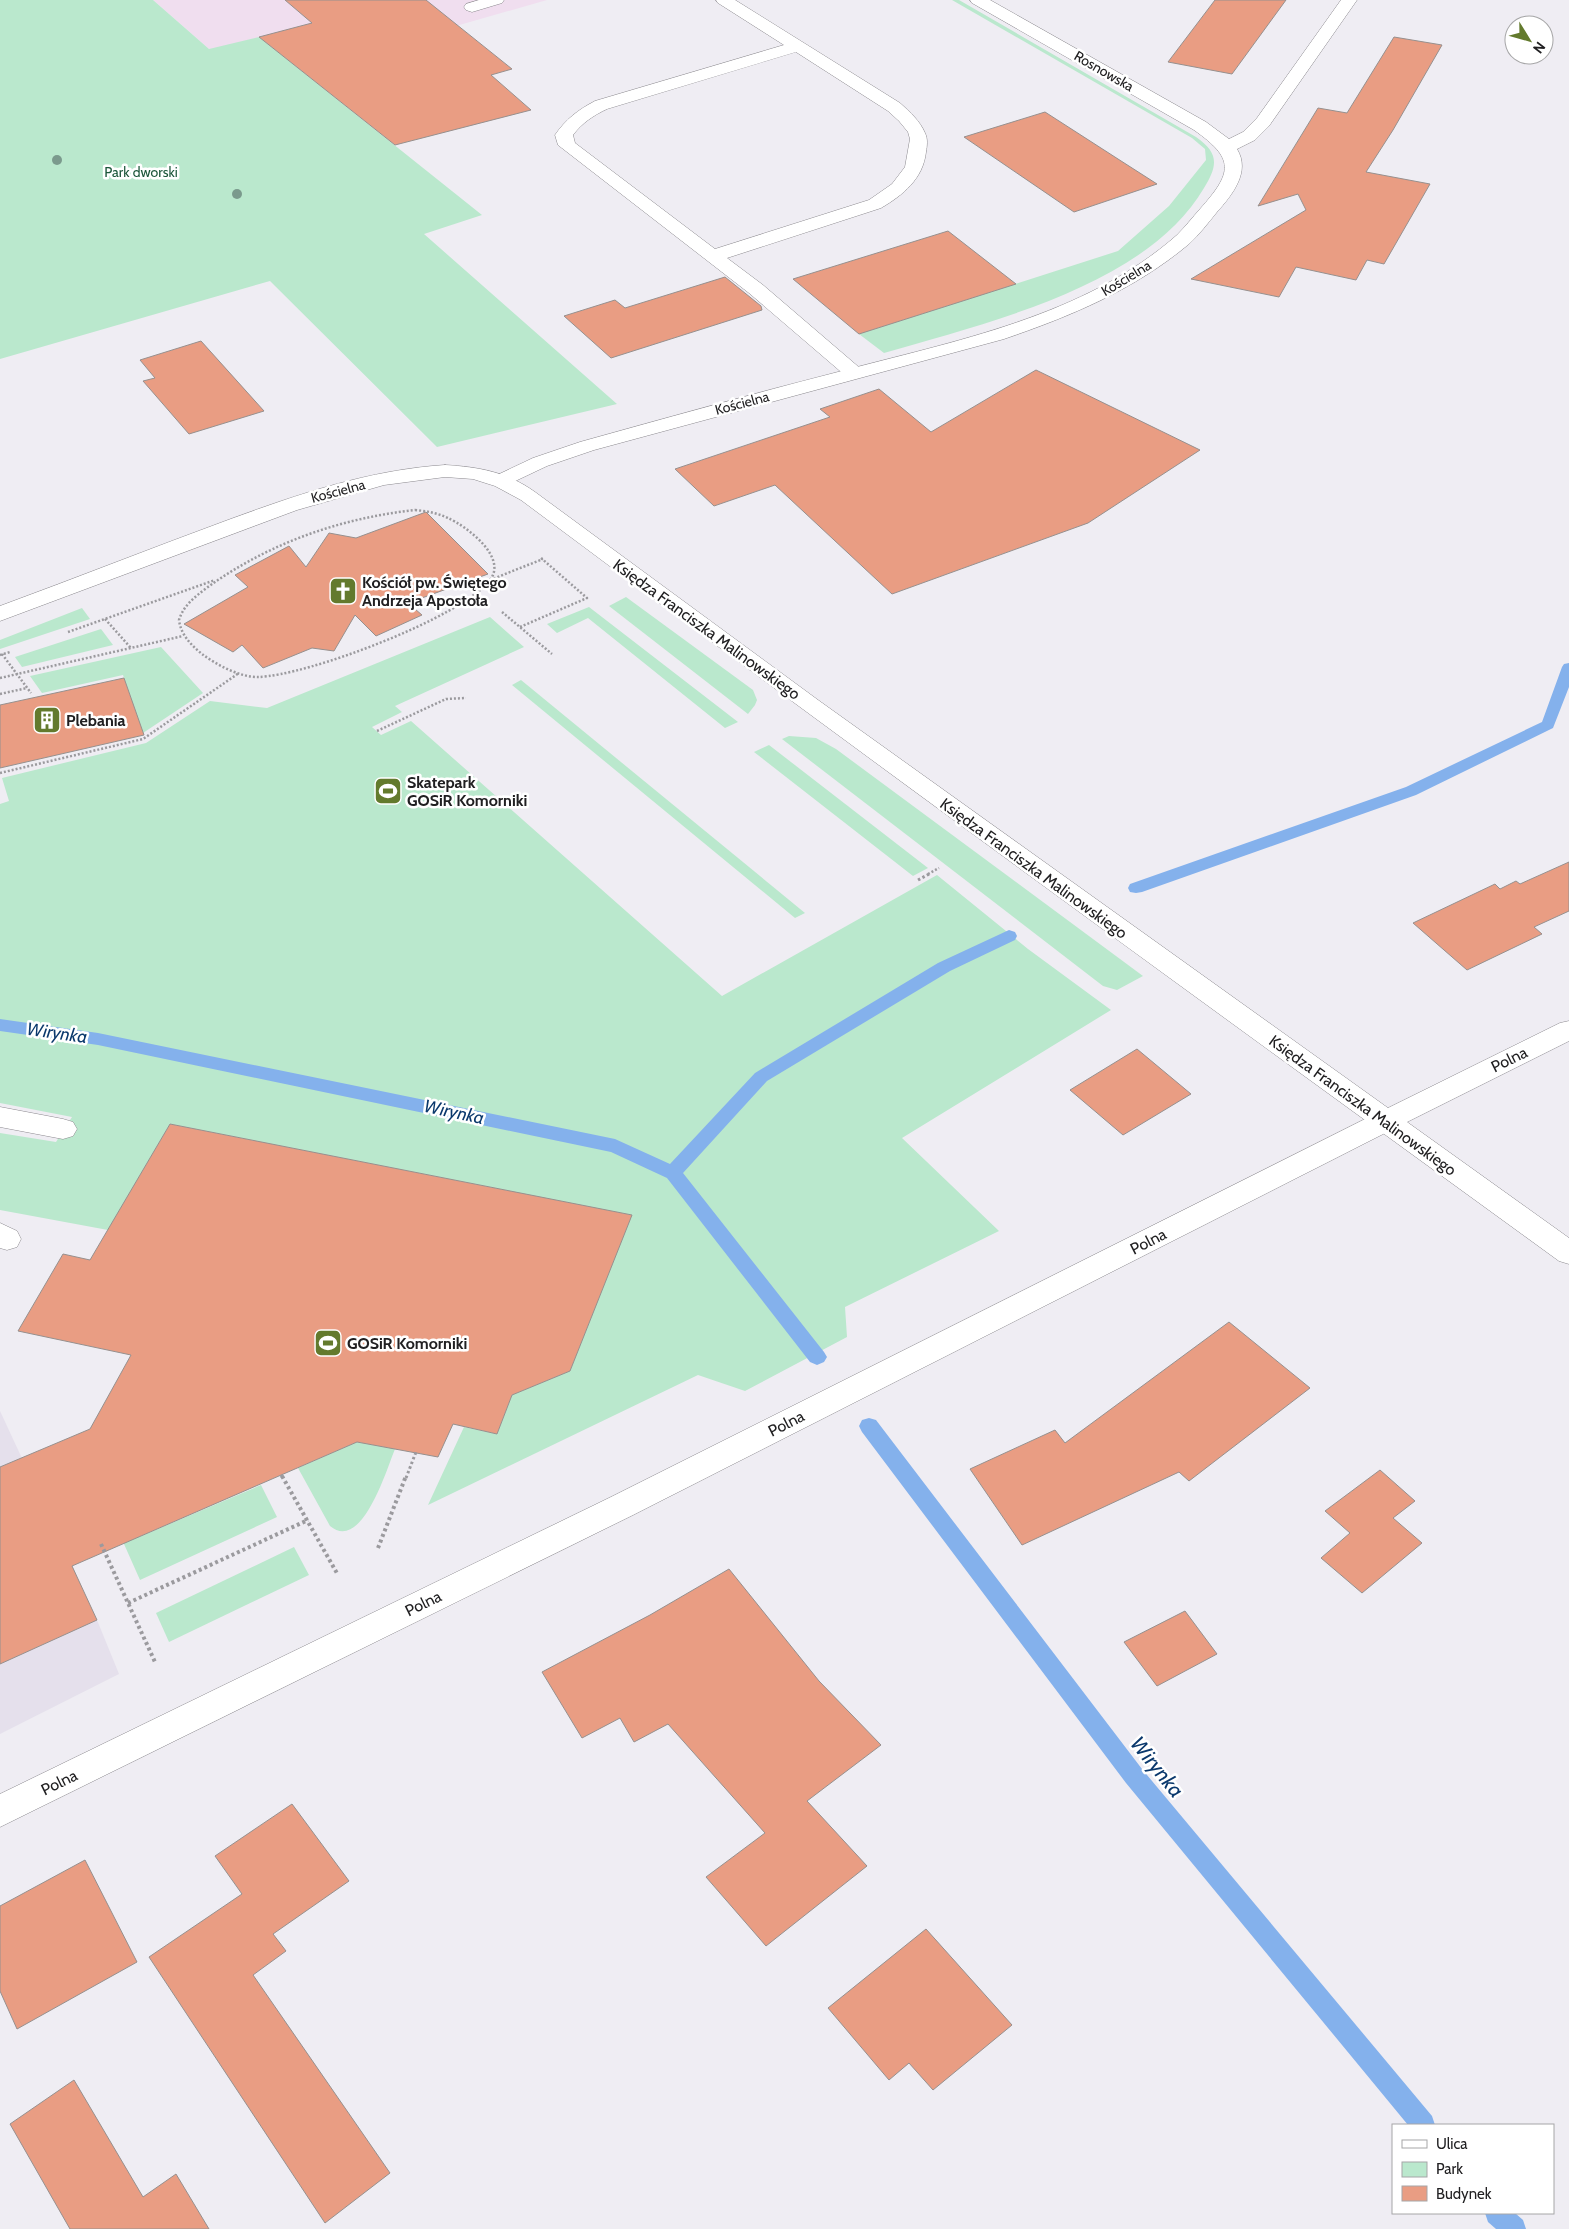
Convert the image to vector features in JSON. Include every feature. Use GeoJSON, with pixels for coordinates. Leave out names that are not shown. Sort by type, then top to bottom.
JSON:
{"type":"FeatureCollection","features":[{"type":"Feature","properties":{"kind":"street"},"geometry":{"type":"LineString","coordinates":[[472,7],[496,0]]}},
{"type":"Feature","properties":{"kind":"street"},"geometry":{"type":"LineString","coordinates":[[713,256],[875,204],[889,196],[913,172],[918,157],[919,142],[916,131],[908,120],[894,107],[724,0]]}},
{"type":"Feature","properties":{"kind":"street","name":"Rosnowska"},"geometry":{"type":"LineString","coordinates":[[978,0],[1200,126],[1228,147]]}},
{"type":"Feature","properties":{"kind":"street"},"geometry":{"type":"LineString","coordinates":[[1228,147],[1249,136],[1263,122],[1349,0]]}},
{"type":"Feature","properties":{"kind":"street"},"geometry":{"type":"LineString","coordinates":[[798,46],[601,105],[585,113],[571,124],[564,135],[567,145],[756,289],[854,373]]}},
{"type":"Feature","properties":{"kind":"street","name":"Kościelna"},"geometry":{"type":"LineString","coordinates":[[0,614],[274,510],[342,489],[412,475],[435,473],[472,473],[502,480],[540,462],[587,446],[1014,328],[1078,303],[1128,279],[1179,242],[1211,209],[1234,172],[1234,162],[1228,147]]}},
{"type":"Feature","properties":{"kind":"street","name":"Księdza Franciszka Malinowskiego"},"geometry":{"type":"LineString","coordinates":[[502,480],[528,496],[810,706],[1569,1253]]}},
{"type":"Feature","properties":{"kind":"street","name":"Polna"},"geometry":{"type":"LineString","coordinates":[[0,1811],[631,1502],[1569,1030]]}},
{"type":"Feature","properties":{"kind":"street"},"geometry":{"type":"LineString","coordinates":[[0,1117],[63,1129]]}},
{"type":"Feature","properties":{"kind":"path"},"geometry":{"type":"LineString","coordinates":[[489,581],[495,568],[492,557],[470,531],[441,515],[415,510],[396,512],[374,516],[276,547],[218,579],[194,597],[179,616],[180,627],[183,636],[210,659],[239,673],[257,677],[277,676],[333,660],[439,615],[473,594],[489,581],[543,559]]}},
{"type":"Feature","properties":{"kind":"path"},"geometry":{"type":"LineString","coordinates":[[520,627],[587,598],[535,553]]}},
{"type":"Feature","properties":{"kind":"path"},"geometry":{"type":"LineString","coordinates":[[68,632],[218,579]]}},
{"type":"Feature","properties":{"kind":"path"},"geometry":{"type":"LineString","coordinates":[[99,612],[131,648]]}},
{"type":"Feature","properties":{"kind":"path"},"geometry":{"type":"LineString","coordinates":[[502,612],[552,654]]}},
{"type":"Feature","properties":{"kind":"path"},"geometry":{"type":"LineString","coordinates":[[0,678],[183,636]]}},
{"type":"Feature","properties":{"kind":"path"},"geometry":{"type":"LineString","coordinates":[[11,651],[1,655],[31,693]]}},
{"type":"Feature","properties":{"kind":"path"},"geometry":{"type":"LineString","coordinates":[[0,773],[143,740],[239,673]]}},
{"type":"Feature","properties":{"kind":"path"},"geometry":{"type":"LineString","coordinates":[[0,694],[27,688]]}},
{"type":"Feature","properties":{"kind":"path"},"geometry":{"type":"LineString","coordinates":[[376,731],[446,699],[466,698]]}},
{"type":"Feature","properties":{"kind":"path"},"geometry":{"type":"LineString","coordinates":[[918,880],[938,868]]}},
{"type":"Feature","properties":{"kind":"path"},"geometry":{"type":"LineString","coordinates":[[378,1548],[416,1452]]}},
{"type":"Feature","properties":{"kind":"path"},"geometry":{"type":"LineString","coordinates":[[281,1475],[338,1575]]}},
{"type":"Feature","properties":{"kind":"path"},"geometry":{"type":"LineString","coordinates":[[128,1603],[308,1520]]}},
{"type":"Feature","properties":{"kind":"path"},"geometry":{"type":"LineString","coordinates":[[101,1544],[155,1662]]}},
{"type":"Feature","properties":{"kind":"shaded area"},"geometry":{"type":"Polygon","coordinates":[[[153,0],[547,0],[428,34],[209,49],[153,0]]]}},
{"type":"Feature","properties":{"kind":"shaded area"},"geometry":{"type":"Polygon","coordinates":[[[0,1411],[97,1620],[119,1674],[0,1734],[0,1411]]]}},
{"type":"Feature","properties":{"kind":"green space","name":"Park dworski"},"geometry":{"type":"Polygon","coordinates":[[[0,0],[153,0],[209,49],[259,37],[482,215],[424,234],[617,404],[437,447],[270,281],[0,359],[0,0]]]}},
{"type":"Feature","properties":{"kind":"green space"},"geometry":{"type":"Polygon","coordinates":[[[952,0],[959,0],[1196,137],[1209,148],[1214,160],[1214,166],[1204,188],[1178,222],[1144,251],[1105,275],[1061,296],[1015,313],[884,353],[859,334],[1118,251],[1169,206],[1206,160],[1205,149],[1192,138],[952,0]]]}},
{"type":"Feature","properties":{"kind":"green space"},"geometry":{"type":"Polygon","coordinates":[[[626,597],[753,690],[757,700],[748,714],[609,606],[626,597]]]}},
{"type":"Feature","properties":{"kind":"green space"},"geometry":{"type":"Polygon","coordinates":[[[589,607],[738,722],[725,728],[588,618],[557,633],[547,624],[589,607]]]}},
{"type":"Feature","properties":{"kind":"green space"},"geometry":{"type":"Polygon","coordinates":[[[82,608],[90,619],[0,649],[0,640],[82,608]]]}},
{"type":"Feature","properties":{"kind":"green space"},"geometry":{"type":"Polygon","coordinates":[[[490,617],[524,647],[395,706],[402,712],[372,727],[381,735],[411,721],[722,996],[937,875],[1028,949],[1111,1010],[902,1138],[999,1231],[845,1307],[847,1337],[745,1391],[698,1375],[428,1505],[464,1427],[497,1434],[512,1395],[570,1371],[631,1215],[170,1124],[108,1230],[0,1210],[0,1133],[56,1142],[72,1117],[0,1103],[0,804],[9,801],[2,778],[146,743],[210,701],[267,708],[490,617]]]}},
{"type":"Feature","properties":{"kind":"green space"},"geometry":{"type":"Polygon","coordinates":[[[101,629],[113,645],[22,667],[15,657],[101,629]]]}},
{"type":"Feature","properties":{"kind":"green space"},"geometry":{"type":"Polygon","coordinates":[[[161,647],[203,693],[143,733],[123,675],[42,693],[30,676],[161,647]]]}},
{"type":"Feature","properties":{"kind":"green space"},"geometry":{"type":"Polygon","coordinates":[[[521,680],[805,913],[795,918],[512,685],[521,680]]]}},
{"type":"Feature","properties":{"kind":"green space"},"geometry":{"type":"Polygon","coordinates":[[[789,736],[816,738],[836,749],[1143,976],[1117,990],[1103,986],[782,739],[789,736]]]}},
{"type":"Feature","properties":{"kind":"green space"},"geometry":{"type":"Polygon","coordinates":[[[769,745],[928,868],[913,876],[754,752],[769,745]]]}},
{"type":"Feature","properties":{"kind":"green space"},"geometry":{"type":"Polygon","coordinates":[[[357,1442],[395,1449],[372,1505],[363,1519],[353,1528],[342,1531],[330,1526],[298,1468],[357,1442]]]}},
{"type":"Feature","properties":{"kind":"green space"},"geometry":{"type":"Polygon","coordinates":[[[261,1485],[277,1517],[140,1580],[120,1535],[139,1537],[261,1485]]]}},
{"type":"Feature","properties":{"kind":"green space"},"geometry":{"type":"Polygon","coordinates":[[[294,1547],[309,1575],[169,1642],[156,1613],[294,1547]]]}},
{"type":"Feature","properties":{"kind":"building"},"geometry":{"type":"Polygon","coordinates":[[[285,0],[426,0],[512,69],[491,75],[531,110],[395,145],[259,37],[312,23],[285,0]]]}},
{"type":"Feature","properties":{"kind":"building"},"geometry":{"type":"Polygon","coordinates":[[[1215,0],[1286,0],[1232,74],[1168,62],[1215,0]]]}},
{"type":"Feature","properties":{"kind":"building"},"geometry":{"type":"Polygon","coordinates":[[[1394,37],[1442,45],[1393,130],[1366,172],[1430,184],[1384,264],[1367,260],[1356,280],[1296,267],[1279,297],[1191,279],[1306,210],[1298,194],[1258,206],[1318,108],[1347,113],[1394,37]]]}},
{"type":"Feature","properties":{"kind":"building"},"geometry":{"type":"Polygon","coordinates":[[[1045,112],[1157,184],[1074,212],[964,137],[1045,112]]]}},
{"type":"Feature","properties":{"kind":"building"},"geometry":{"type":"Polygon","coordinates":[[[948,231],[1016,284],[859,334],[793,279],[948,231]]]}},
{"type":"Feature","properties":{"kind":"building"},"geometry":{"type":"Polygon","coordinates":[[[725,277],[761,306],[762,310],[611,358],[564,316],[615,300],[625,308],[725,277]]]}},
{"type":"Feature","properties":{"kind":"building"},"geometry":{"type":"Polygon","coordinates":[[[201,341],[264,411],[189,434],[143,381],[155,378],[140,360],[201,341]]]}},
{"type":"Feature","properties":{"kind":"building"},"geometry":{"type":"Polygon","coordinates":[[[1036,370],[1200,450],[1088,523],[892,594],[775,485],[714,506],[675,469],[830,417],[820,409],[879,389],[931,432],[1036,370]]]}},
{"type":"Feature","properties":{"kind":"building","name":"Kościół pw. Świętego Andrzeja Apostoła"},"geometry":{"type":"Polygon","coordinates":[[[426,512],[488,574],[408,603],[422,615],[376,636],[355,615],[334,651],[312,648],[263,668],[242,645],[233,652],[184,624],[248,587],[235,575],[289,546],[306,567],[329,533],[356,538],[426,512]]]}},
{"type":"Feature","properties":{"kind":"building"},"geometry":{"type":"Polygon","coordinates":[[[124,678],[144,735],[0,768],[0,705],[124,678]]]}},
{"type":"Feature","properties":{"kind":"building"},"geometry":{"type":"Polygon","coordinates":[[[1569,862],[1569,911],[1534,927],[1542,934],[1467,970],[1413,923],[1495,884],[1500,889],[1516,881],[1520,884],[1569,862]]]}},
{"type":"Feature","properties":{"kind":"building"},"geometry":{"type":"Polygon","coordinates":[[[1137,1049],[1191,1094],[1123,1135],[1070,1090],[1137,1049]]]}},
{"type":"Feature","properties":{"kind":"building","name":"GOSiR Komorniki"},"geometry":{"type":"Polygon","coordinates":[[[170,1124],[632,1215],[570,1371],[512,1395],[497,1434],[453,1424],[438,1457],[357,1442],[72,1566],[97,1620],[0,1664],[0,1467],[90,1429],[131,1355],[18,1331],[63,1254],[90,1260],[170,1124]]]}},
{"type":"Feature","properties":{"kind":"building"},"geometry":{"type":"Polygon","coordinates":[[[1229,1322],[1310,1388],[1189,1481],[1179,1472],[1022,1545],[970,1469],[1055,1430],[1065,1443],[1229,1322]]]}},
{"type":"Feature","properties":{"kind":"building"},"geometry":{"type":"Polygon","coordinates":[[[1380,1470],[1415,1501],[1393,1518],[1422,1543],[1362,1593],[1321,1558],[1350,1533],[1325,1511],[1380,1470]]]}},
{"type":"Feature","properties":{"kind":"building"},"geometry":{"type":"Polygon","coordinates":[[[729,1569],[819,1681],[881,1745],[807,1801],[867,1866],[766,1946],[706,1877],[765,1833],[668,1724],[634,1742],[620,1718],[582,1738],[542,1672],[650,1615],[729,1569]]]}},
{"type":"Feature","properties":{"kind":"building"},"geometry":{"type":"Polygon","coordinates":[[[1185,1611],[1217,1654],[1157,1686],[1124,1642],[1185,1611]]]}},
{"type":"Feature","properties":{"kind":"building"},"geometry":{"type":"Polygon","coordinates":[[[292,1804],[349,1881],[273,1934],[286,1951],[253,1975],[390,2173],[325,2223],[149,1957],[242,1894],[215,1856],[292,1804]]]}},
{"type":"Feature","properties":{"kind":"building"},"geometry":{"type":"Polygon","coordinates":[[[85,1860],[137,1962],[17,2029],[0,1991],[0,1906],[85,1860]]]}},
{"type":"Feature","properties":{"kind":"building"},"geometry":{"type":"Polygon","coordinates":[[[926,1929],[1012,2025],[933,2090],[909,2063],[889,2080],[828,2008],[926,1929]]]}},
{"type":"Feature","properties":{"kind":"building"},"geometry":{"type":"Polygon","coordinates":[[[74,2080],[143,2197],[176,2174],[209,2229],[70,2229],[10,2124],[74,2080]]]}},
{"type":"Feature","properties":{"kind":"waterway"},"geometry":{"type":"LineString","coordinates":[[1136,888],[1411,791],[1548,725],[1569,667]]}},
{"type":"Feature","properties":{"kind":"waterway"},"geometry":{"type":"LineString","coordinates":[[673,1173],[761,1077],[944,967],[1009,936]]}},
{"type":"Feature","properties":{"kind":"waterway","name":"Wirynka"},"geometry":{"type":"LineString","coordinates":[[0,1025],[98,1039],[615,1146],[673,1173]]}},
{"type":"Feature","properties":{"kind":"waterway","name":"Wirynka"},"geometry":{"type":"LineString","coordinates":[[673,1173],[817,1357]]}},
{"type":"Feature","properties":{"kind":"waterway","name":"Wirynka"},"geometry":{"type":"LineString","coordinates":[[869,1426],[1134,1776],[1422,2124]]}},
{"type":"Feature","properties":{"kind":"waterway","name":"Wirynka"},"geometry":{"type":"LineString","coordinates":[[1498,2214],[1514,2229]]}},
{"type":"Feature","properties":{"kind":"place","name":"Kościół pw. Świętego Andrzeja Apostoła"},"geometry":{"type":"Point","coordinates":[343,591]}},
{"type":"Feature","properties":{"kind":"place","name":"Plebania"},"geometry":{"type":"Point","coordinates":[47,720]}},
{"type":"Feature","properties":{"kind":"place","name":"Skatepark GOSiR Komorniki"},"geometry":{"type":"Point","coordinates":[388,791]}},
{"type":"Feature","properties":{"kind":"place","name":"GOSiR Komorniki"},"geometry":{"type":"Point","coordinates":[328,1343]}}]}
